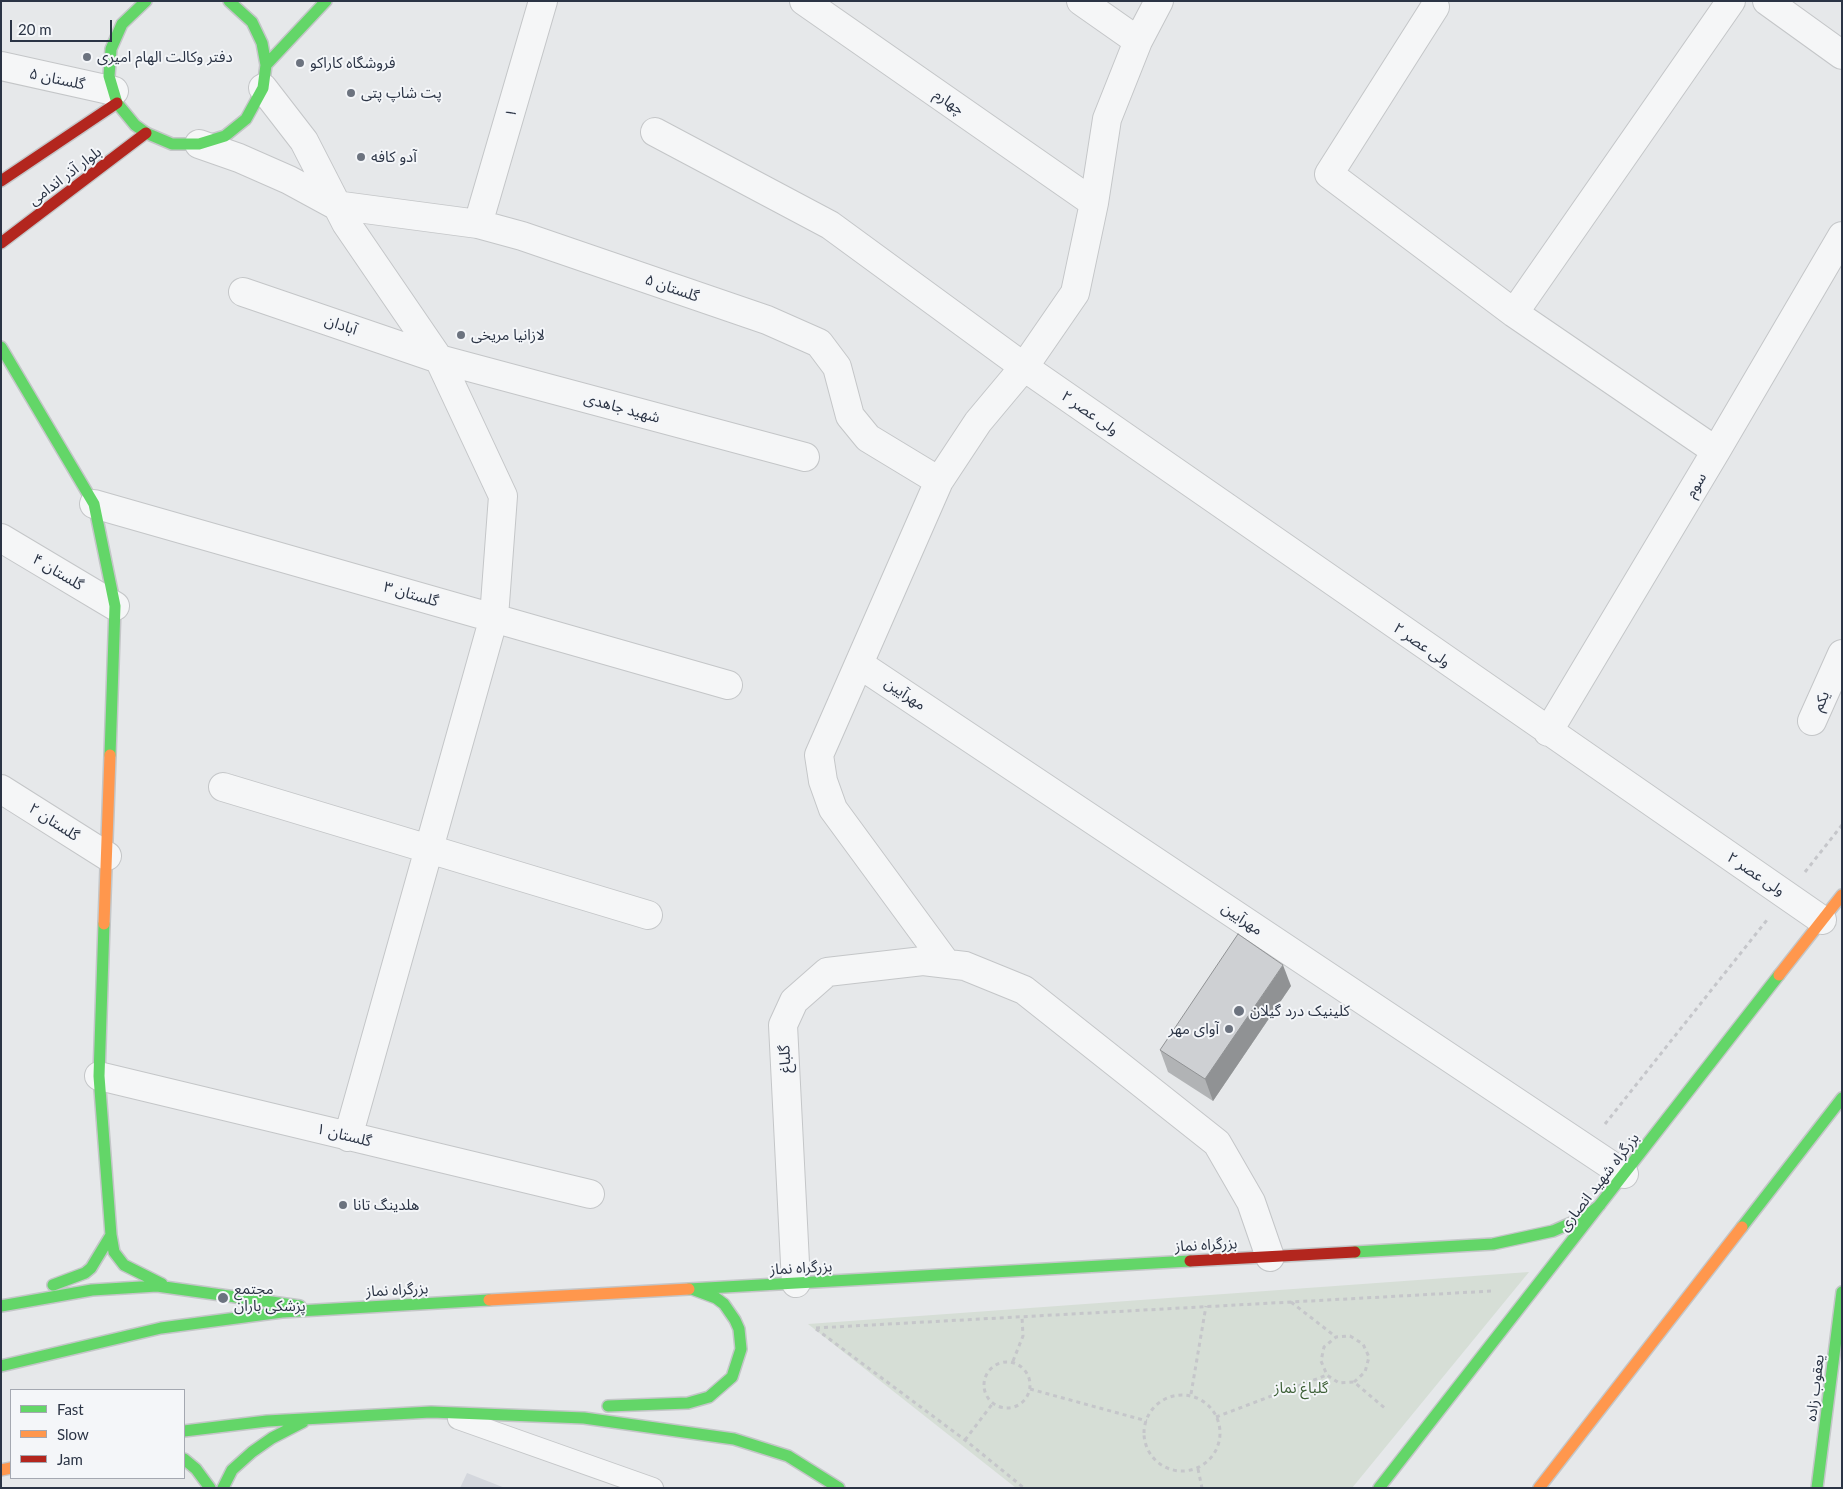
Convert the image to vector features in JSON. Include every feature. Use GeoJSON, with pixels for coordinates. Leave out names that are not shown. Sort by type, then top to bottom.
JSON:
{"type":"FeatureCollection","features":[{"type":"Feature","properties":{"kind":"main road"},"geometry":{"type":"LineString","coordinates":[[264,77],[326,1]]}},
{"type":"Feature","properties":{"kind":"main road"},"geometry":{"type":"LineString","coordinates":[[143,2],[122,24],[111,49],[109,76],[116,97],[135,125],[146,133],[172,144],[199,144],[225,136],[246,118],[256,104],[264,77],[262,43],[256,29],[236,3]]}},
{"type":"Feature","properties":{"kind":"main road","name":"بلوار آذر اندامی"},"geometry":{"type":"LineString","coordinates":[[1,181],[116,97]]}},
{"type":"Feature","properties":{"kind":"main road","name":"بلوار آذر اندامی"},"geometry":{"type":"LineString","coordinates":[[1,243],[146,133]]}},
{"type":"Feature","properties":{"kind":"main road"},"geometry":{"type":"LineString","coordinates":[[1,347],[94,504],[115,606],[99,1076],[111,1235],[114,1252],[124,1265],[170,1288]]}},
{"type":"Feature","properties":{"kind":"main road","name":"بزرگراه شهید انصاری"},"geometry":{"type":"LineString","coordinates":[[1379,1488],[1842,895]]}},
{"type":"Feature","properties":{"kind":"main road"},"geometry":{"type":"LineString","coordinates":[[1539,1488],[1842,1098]]}},
{"type":"Feature","properties":{"kind":"main road","name":"بزرگراه نماز"},"geometry":{"type":"LineString","coordinates":[[1,1366],[161,1328],[256,1314],[1506,1242],[1562,1228],[1585,1217],[1600,1205]]}},
{"type":"Feature","properties":{"kind":"main road"},"geometry":{"type":"LineString","coordinates":[[1,1301],[75,1278],[85,1273],[91,1268],[111,1235]]}},
{"type":"Feature","properties":{"kind":"main road"},"geometry":{"type":"LineString","coordinates":[[1,1306],[119,1287],[170,1288],[324,1309]]}},
{"type":"Feature","properties":{"kind":"main road"},"geometry":{"type":"LineString","coordinates":[[185,1431],[267,1421],[320,1418],[676,1404],[709,1397],[732,1377],[739,1359],[741,1339],[735,1320],[724,1304],[707,1293],[691,1289]]}},
{"type":"Feature","properties":{"kind":"main road","name":"یعقوب زاده"},"geometry":{"type":"LineString","coordinates":[[1818,1488],[1841,1309]]}},
{"type":"Feature","properties":{"kind":"main road"},"geometry":{"type":"LineString","coordinates":[[437,1412],[584,1418],[734,1438],[788,1456],[804,1464],[839,1488]]}},
{"type":"Feature","properties":{"kind":"main road"},"geometry":{"type":"LineString","coordinates":[[223,1488],[232,1470],[252,1452],[295,1425],[320,1418]]}},
{"type":"Feature","properties":{"kind":"main road"},"geometry":{"type":"LineString","coordinates":[[185,1460],[196,1469],[210,1488]]}},
{"type":"Feature","properties":{"kind":"street","name":"۱"},"geometry":{"type":"LineString","coordinates":[[478,224],[544,1]]}},
{"type":"Feature","properties":{"kind":"street","name":"چهارم"},"geometry":{"type":"LineString","coordinates":[[804,1],[1094,203]]}},
{"type":"Feature","properties":{"kind":"street"},"geometry":{"type":"LineString","coordinates":[[1081,1],[1138,41]]}},
{"type":"Feature","properties":{"kind":"street"},"geometry":{"type":"LineString","coordinates":[[946,964],[834,808],[823,780],[819,755],[939,481],[978,422],[1024,367],[1075,294],[1094,203],[1108,119],[1138,41],[1159,1]]}},
{"type":"Feature","properties":{"kind":"street"},"geometry":{"type":"LineString","coordinates":[[1514,314],[1731,1]]}},
{"type":"Feature","properties":{"kind":"street"},"geometry":{"type":"LineString","coordinates":[[1768,1],[1842,55]]}},
{"type":"Feature","properties":{"kind":"street"},"geometry":{"type":"LineString","coordinates":[[1435,7],[1329,174],[1514,314],[1716,451]]}},
{"type":"Feature","properties":{"kind":"street","name":"گلستان ۵"},"geometry":{"type":"LineString","coordinates":[[1,66],[116,97]]}},
{"type":"Feature","properties":{"kind":"street"},"geometry":{"type":"LineString","coordinates":[[264,77],[304,141],[335,205],[439,359],[503,496],[494,617],[348,1137]]}},
{"type":"Feature","properties":{"kind":"street","name":"ولی عصر ۲"},"geometry":{"type":"LineString","coordinates":[[655,132],[830,225],[1024,367],[1548,732],[1822,920]]}},
{"type":"Feature","properties":{"kind":"street"},"geometry":{"type":"LineString","coordinates":[[199,144],[281,176],[335,205]]}},
{"type":"Feature","properties":{"kind":"street","name":"گلستان ۵"},"geometry":{"type":"LineString","coordinates":[[335,205],[478,224],[522,236],[767,320],[819,343],[837,367],[850,416],[868,438],[939,481]]}},
{"type":"Feature","properties":{"kind":"street","name":"سوم"},"geometry":{"type":"LineString","coordinates":[[1548,732],[1842,236]]}},
{"type":"Feature","properties":{"kind":"street","name":"آبادان"},"geometry":{"type":"LineString","coordinates":[[243,292],[439,359]]}},
{"type":"Feature","properties":{"kind":"street","name":"شهید جاهدی"},"geometry":{"type":"LineString","coordinates":[[439,359],[805,457]]}},
{"type":"Feature","properties":{"kind":"street","name":"گلستان ۳"},"geometry":{"type":"LineString","coordinates":[[94,504],[728,685]]}},
{"type":"Feature","properties":{"kind":"street","name":"گلستان ۴"},"geometry":{"type":"LineString","coordinates":[[1,538],[115,606]]}},
{"type":"Feature","properties":{"kind":"street","name":"یکم"},"geometry":{"type":"LineString","coordinates":[[1812,720],[1842,654]]}},
{"type":"Feature","properties":{"kind":"street","name":"مهرآیین"},"geometry":{"type":"LineString","coordinates":[[859,664],[1624,1174]]}},
{"type":"Feature","properties":{"kind":"street"},"geometry":{"type":"LineString","coordinates":[[223,787],[648,916]]}},
{"type":"Feature","properties":{"kind":"street","name":"گلستان ۲"},"geometry":{"type":"LineString","coordinates":[[1,788],[107,856]]}},
{"type":"Feature","properties":{"kind":"street","name":"گلباغ"},"geometry":{"type":"LineString","coordinates":[[796,1283],[783,1025],[794,1001],[827,972],[923,961],[966,966],[1024,990],[1217,1143],[1251,1202],[1270,1257]]}},
{"type":"Feature","properties":{"kind":"street","name":"گلستان ۱"},"geometry":{"type":"LineString","coordinates":[[99,1076],[590,1194]]}},
{"type":"Feature","properties":{"kind":"lane"},"geometry":{"type":"LineString","coordinates":[[437,1412],[653,1488]]}},
{"type":"Feature","properties":{"kind":"path"},"geometry":{"type":"LineString","coordinates":[[1586,1148],[1842,825]]}},
{"type":"Feature","properties":{"kind":"path"},"geometry":{"type":"LineString","coordinates":[[1024,1488],[966,1440],[816,1328],[1535,1288]]}},
{"type":"Feature","properties":{"kind":"path"},"geometry":{"type":"LineString","coordinates":[[1291,1302],[1336,1337]]}},
{"type":"Feature","properties":{"kind":"path"},"geometry":{"type":"LineString","coordinates":[[1192,1394],[1206,1306]]}},
{"type":"Feature","properties":{"kind":"path"},"geometry":{"type":"LineString","coordinates":[[1013,1361],[1024,1336],[1022,1317]]}},
{"type":"Feature","properties":{"kind":"path"},"geometry":{"type":"LineString","coordinates":[[1350,1336],[1363,1344],[1369,1357],[1366,1372],[1354,1382],[1340,1383],[1327,1375],[1321,1361],[1324,1347],[1336,1337],[1350,1336]]}},
{"type":"Feature","properties":{"kind":"path"},"geometry":{"type":"LineString","coordinates":[[1013,1361],[1026,1369],[1032,1382],[1030,1389],[1028,1397],[1017,1406],[1002,1408],[989,1400],[983,1386],[987,1372],[998,1362],[1013,1361]]}},
{"type":"Feature","properties":{"kind":"path"},"geometry":{"type":"LineString","coordinates":[[1216,1417],[1327,1375]]}},
{"type":"Feature","properties":{"kind":"path"},"geometry":{"type":"LineString","coordinates":[[1354,1382],[1386,1410]]}},
{"type":"Feature","properties":{"kind":"path"},"geometry":{"type":"LineString","coordinates":[[1030,1389],[1147,1421]]}},
{"type":"Feature","properties":{"kind":"path"},"geometry":{"type":"LineString","coordinates":[[1192,1394],[1212,1408],[1216,1417],[1222,1430],[1216,1454],[1198,1469],[1173,1472],[1152,1459],[1143,1437],[1149,1413],[1167,1397],[1192,1394]]}},
{"type":"Feature","properties":{"kind":"path"},"geometry":{"type":"LineString","coordinates":[[966,1440],[993,1402]]}},
{"type":"Feature","properties":{"kind":"path"},"geometry":{"type":"LineString","coordinates":[[1198,1469],[1202,1488]]}},
{"type":"Feature","properties":{"kind":"shaded area"},"geometry":{"type":"Polygon","coordinates":[[[467,1473],[505,1488],[460,1488],[467,1473]]]}},
{"type":"Feature","properties":{"kind":"green space","name":"گلباغ نماز"},"geometry":{"type":"Polygon","coordinates":[[[1529,1272],[1352,1488],[1016,1488],[808,1324],[1529,1272]]]}},
{"type":"Feature","properties":{"kind":"building"},"geometry":{"type":"Polygon","coordinates":[[[1238,934],[1283,965],[1205,1079],[1160,1050],[1238,934]]]}},
{"type":"Feature","properties":{"kind":"traffic: fast"},"geometry":{"type":"LineString","coordinates":[[146,1],[122,24],[111,49],[109,76],[117,103],[135,125],[146,133],[172,144],[199,144],[225,136],[246,119],[263,88],[266,65],[262,43],[252,22],[229,1]]}},
{"type":"Feature","properties":{"kind":"traffic: fast"},"geometry":{"type":"LineString","coordinates":[[266,65],[326,1]]}},
{"type":"Feature","properties":{"kind":"traffic: fast"},"geometry":{"type":"LineString","coordinates":[[1,347],[94,504],[115,606],[110,755]]}},
{"type":"Feature","properties":{"kind":"traffic: fast"},"geometry":{"type":"LineString","coordinates":[[104,924],[99,1076],[111,1235]]}},
{"type":"Feature","properties":{"kind":"traffic: fast"},"geometry":{"type":"LineString","coordinates":[[1379,1488],[1779,975]]}},
{"type":"Feature","properties":{"kind":"traffic: fast"},"geometry":{"type":"LineString","coordinates":[[1742,1227],[1842,1098]]}},
{"type":"Feature","properties":{"kind":"traffic: fast"},"geometry":{"type":"LineString","coordinates":[[1355,1252],[1493,1244],[1553,1231],[1585,1217],[1600,1205]]}},
{"type":"Feature","properties":{"kind":"traffic: fast"},"geometry":{"type":"LineString","coordinates":[[53,1285],[85,1273],[91,1268],[111,1235],[114,1252],[124,1265],[162,1284]]}},
{"type":"Feature","properties":{"kind":"traffic: fast"},"geometry":{"type":"LineString","coordinates":[[689,1289],[1190,1261]]}},
{"type":"Feature","properties":{"kind":"traffic: fast"},"geometry":{"type":"LineString","coordinates":[[1,1306],[92,1290],[157,1286],[300,1306]]}},
{"type":"Feature","properties":{"kind":"traffic: fast"},"geometry":{"type":"LineString","coordinates":[[608,1406],[688,1403],[709,1397],[732,1377],[741,1349],[739,1329],[735,1320],[724,1304],[716,1298],[692,1289]]}},
{"type":"Feature","properties":{"kind":"traffic: fast"},"geometry":{"type":"LineString","coordinates":[[1817,1488],[1842,1292]]}},
{"type":"Feature","properties":{"kind":"traffic: fast"},"geometry":{"type":"LineString","coordinates":[[1,1366],[161,1328],[282,1312],[489,1300]]}},
{"type":"Feature","properties":{"kind":"traffic: fast"},"geometry":{"type":"LineString","coordinates":[[185,1431],[267,1421],[431,1412],[584,1418],[734,1439],[788,1456],[839,1488]]}},
{"type":"Feature","properties":{"kind":"traffic: fast"},"geometry":{"type":"LineString","coordinates":[[223,1488],[232,1470],[252,1452],[272,1438],[303,1422]]}},
{"type":"Feature","properties":{"kind":"traffic: fast"},"geometry":{"type":"LineString","coordinates":[[185,1460],[196,1469],[210,1488]]}},
{"type":"Feature","properties":{"kind":"traffic: slow"},"geometry":{"type":"LineString","coordinates":[[104,924],[110,755]]}},
{"type":"Feature","properties":{"kind":"traffic: slow"},"geometry":{"type":"LineString","coordinates":[[1779,975],[1842,895]]}},
{"type":"Feature","properties":{"kind":"traffic: slow"},"geometry":{"type":"LineString","coordinates":[[1539,1488],[1742,1227]]}},
{"type":"Feature","properties":{"kind":"traffic: slow"},"geometry":{"type":"LineString","coordinates":[[489,1300],[689,1289]]}},
{"type":"Feature","properties":{"kind":"traffic: slow"},"geometry":{"type":"LineString","coordinates":[[1,1470],[10,1468]]}},
{"type":"Feature","properties":{"kind":"traffic: jam"},"geometry":{"type":"LineString","coordinates":[[1,181],[117,103]]}},
{"type":"Feature","properties":{"kind":"traffic: jam"},"geometry":{"type":"LineString","coordinates":[[1,243],[146,133]]}},
{"type":"Feature","properties":{"kind":"traffic: jam"},"geometry":{"type":"LineString","coordinates":[[1190,1261],[1355,1252]]}},
{"type":"Feature","properties":{"kind":"place","name":"دفتر وکالت الهام امیری"},"geometry":{"type":"Point","coordinates":[87,57]}},
{"type":"Feature","properties":{"kind":"place","name":"فروشگاه کاراکو"},"geometry":{"type":"Point","coordinates":[300,63]}},
{"type":"Feature","properties":{"kind":"place","name":"پت شاپ پتی"},"geometry":{"type":"Point","coordinates":[351,93]}},
{"type":"Feature","properties":{"kind":"place","name":"آدو کافه"},"geometry":{"type":"Point","coordinates":[361,157]}},
{"type":"Feature","properties":{"kind":"place","name":"لازانیا مریخی"},"geometry":{"type":"Point","coordinates":[461,335]}},
{"type":"Feature","properties":{"kind":"place","name":"کلینیک درد گیلان"},"geometry":{"type":"Point","coordinates":[1239,1011]}},
{"type":"Feature","properties":{"kind":"place","name":"آوای مهر"},"geometry":{"type":"Point","coordinates":[1229,1029]}},
{"type":"Feature","properties":{"kind":"place","name":"هلدینگ تانا"},"geometry":{"type":"Point","coordinates":[343,1205]}},
{"type":"Feature","properties":{"kind":"place","name":"مجتمع پزشکی باران"},"geometry":{"type":"Point","coordinates":[223,1298]}}]}
